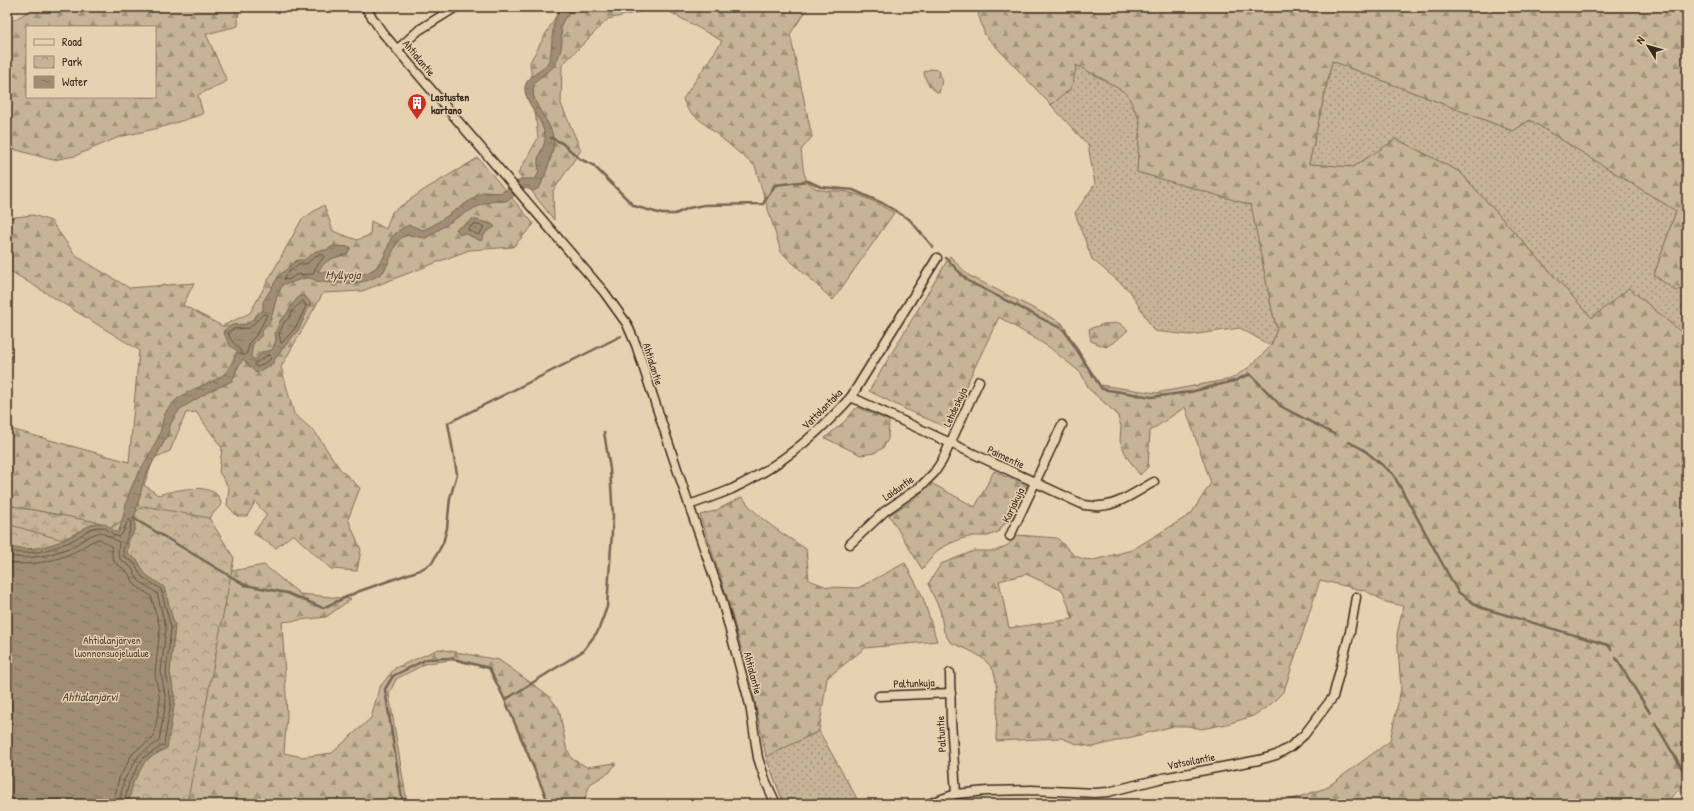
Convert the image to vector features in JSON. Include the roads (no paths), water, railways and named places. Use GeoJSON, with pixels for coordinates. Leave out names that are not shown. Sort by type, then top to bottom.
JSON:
{"type":"FeatureCollection","features":[{"type":"Feature","properties":{"kind":"street","name":"Ahtialantie"},"geometry":{"type":"LineString","coordinates":[[365,7],[378,27],[604,292],[627,324],[636,345],[688,505],[721,597],[750,706],[758,758],[766,782],[776,804]]}},
{"type":"Feature","properties":{"kind":"street"},"geometry":{"type":"LineString","coordinates":[[398,49],[419,30],[456,7]]}},
{"type":"Feature","properties":{"kind":"street","name":"Vattolantaka"},"geometry":{"type":"LineString","coordinates":[[688,505],[732,488],[761,473],[786,456],[820,428],[851,396],[937,258]]}},
{"type":"Feature","properties":{"kind":"street","name":"Lehdeskuja"},"geometry":{"type":"LineString","coordinates":[[950,443],[979,381]]}},
{"type":"Feature","properties":{"kind":"street","name":"Paimentie"},"geometry":{"type":"LineString","coordinates":[[851,396],[1084,505],[1099,507],[1121,500],[1154,482]]}},
{"type":"Feature","properties":{"kind":"street","name":"Karjakuja"},"geometry":{"type":"LineString","coordinates":[[1010,536],[1062,425]]}},
{"type":"Feature","properties":{"kind":"street","name":"Laiduntie"},"geometry":{"type":"LineString","coordinates":[[850,544],[885,511],[921,486],[934,473],[942,461],[950,443]]}},
{"type":"Feature","properties":{"kind":"street","name":"Vatsoilantie"},"geometry":{"type":"LineString","coordinates":[[928,804],[956,794],[1032,790],[1102,793],[1163,778],[1260,760],[1276,755],[1290,747],[1304,734],[1333,697],[1350,632],[1356,597]]}},
{"type":"Feature","properties":{"kind":"street","name":"Paltuntie"},"geometry":{"type":"LineString","coordinates":[[950,673],[951,721],[956,794]]}},
{"type":"Feature","properties":{"kind":"street","name":"Paltunkuja"},"geometry":{"type":"LineString","coordinates":[[879,696],[951,693]]}},
{"type":"Feature","properties":{"kind":"water","name":"Ahtialanjärvi"},"geometry":{"type":"Polygon","coordinates":[[[560,7],[576,7],[563,20],[561,26],[562,44],[557,62],[551,70],[535,82],[533,89],[535,101],[552,131],[554,143],[550,162],[540,187],[534,191],[523,189],[506,201],[492,201],[474,208],[426,238],[410,235],[401,238],[395,246],[383,272],[369,280],[358,283],[338,283],[319,282],[309,278],[283,284],[277,296],[268,325],[263,329],[261,336],[253,344],[251,356],[253,359],[257,359],[261,352],[272,350],[276,340],[275,333],[281,319],[286,315],[299,296],[305,296],[311,303],[299,329],[276,357],[273,363],[256,373],[243,359],[232,381],[210,391],[180,409],[171,423],[167,437],[145,476],[135,515],[135,529],[129,540],[127,553],[138,561],[145,574],[164,587],[175,627],[170,672],[175,700],[167,748],[146,760],[133,783],[128,804],[7,804],[7,546],[31,549],[47,546],[63,540],[96,523],[105,524],[118,533],[130,490],[158,438],[167,410],[173,403],[186,393],[216,379],[225,373],[238,351],[230,346],[223,331],[232,325],[247,324],[263,310],[263,302],[278,277],[297,260],[304,260],[316,251],[326,250],[334,246],[351,247],[347,254],[327,261],[318,272],[331,272],[334,274],[354,276],[369,272],[377,267],[384,257],[391,238],[399,230],[409,225],[423,230],[432,226],[483,192],[501,193],[521,179],[535,179],[539,169],[538,160],[545,136],[544,130],[529,103],[525,86],[530,79],[547,64],[549,60],[553,27],[560,7]]]}},
{"type":"Feature","properties":{"kind":"water"},"geometry":{"type":"Polygon","coordinates":[[[472,219],[492,224],[495,227],[486,232],[481,241],[464,233],[460,235],[456,229],[470,222],[472,219]]]}},
{"type":"Feature","properties":{"kind":"waterway"},"geometry":{"type":"LineString","coordinates":[[551,138],[562,143],[580,159],[593,165],[634,206],[662,214],[675,214],[689,208],[704,205],[763,204],[775,185],[808,181],[821,187],[853,190],[882,203],[909,219],[933,247]]}},
{"type":"Feature","properties":{"kind":"waterway"},"geometry":{"type":"LineString","coordinates":[[946,258],[968,281],[1064,330],[1102,389],[1152,397],[1190,392],[1234,381],[1250,374],[1282,407],[1334,434]]}},
{"type":"Feature","properties":{"kind":"waterway"},"geometry":{"type":"LineString","coordinates":[[133,518],[245,585],[287,593],[323,608],[357,592],[420,570],[432,563],[443,543],[447,528],[450,498],[457,474],[448,423],[621,336]]}},
{"type":"Feature","properties":{"kind":"waterway"},"geometry":{"type":"LineString","coordinates":[[505,700],[583,651],[598,631],[607,607],[613,517],[610,469],[604,432]]}},
{"type":"Feature","properties":{"kind":"waterway"},"geometry":{"type":"LineString","coordinates":[[1349,442],[1364,450],[1393,474],[1458,592],[1479,607],[1608,645],[1611,649]]}},
{"type":"Feature","properties":{"kind":"waterway"},"geometry":{"type":"LineString","coordinates":[[400,804],[402,798],[385,689],[393,676],[427,659],[450,658],[489,668],[505,700],[549,804]]}},
{"type":"Feature","properties":{"kind":"waterway"},"geometry":{"type":"LineString","coordinates":[[1616,658],[1650,713]]}},
{"type":"Feature","properties":{"kind":"waterway"},"geometry":{"type":"LineString","coordinates":[[1655,723],[1687,777]]}},
{"type":"Feature","properties":{"kind":"place","name":"Lastusten kartano"},"geometry":{"type":"Point","coordinates":[417,120]}},
{"type":"Feature","properties":{"kind":"water label","name":"Myllyoja"},"geometry":{"type":"Point","coordinates":[343,275]}},
{"type":"Feature","properties":{"kind":"park label","name":"Ahtialanjärven luonnonsuojelualue"},"geometry":{"type":"Point","coordinates":[112,646]}}]}
